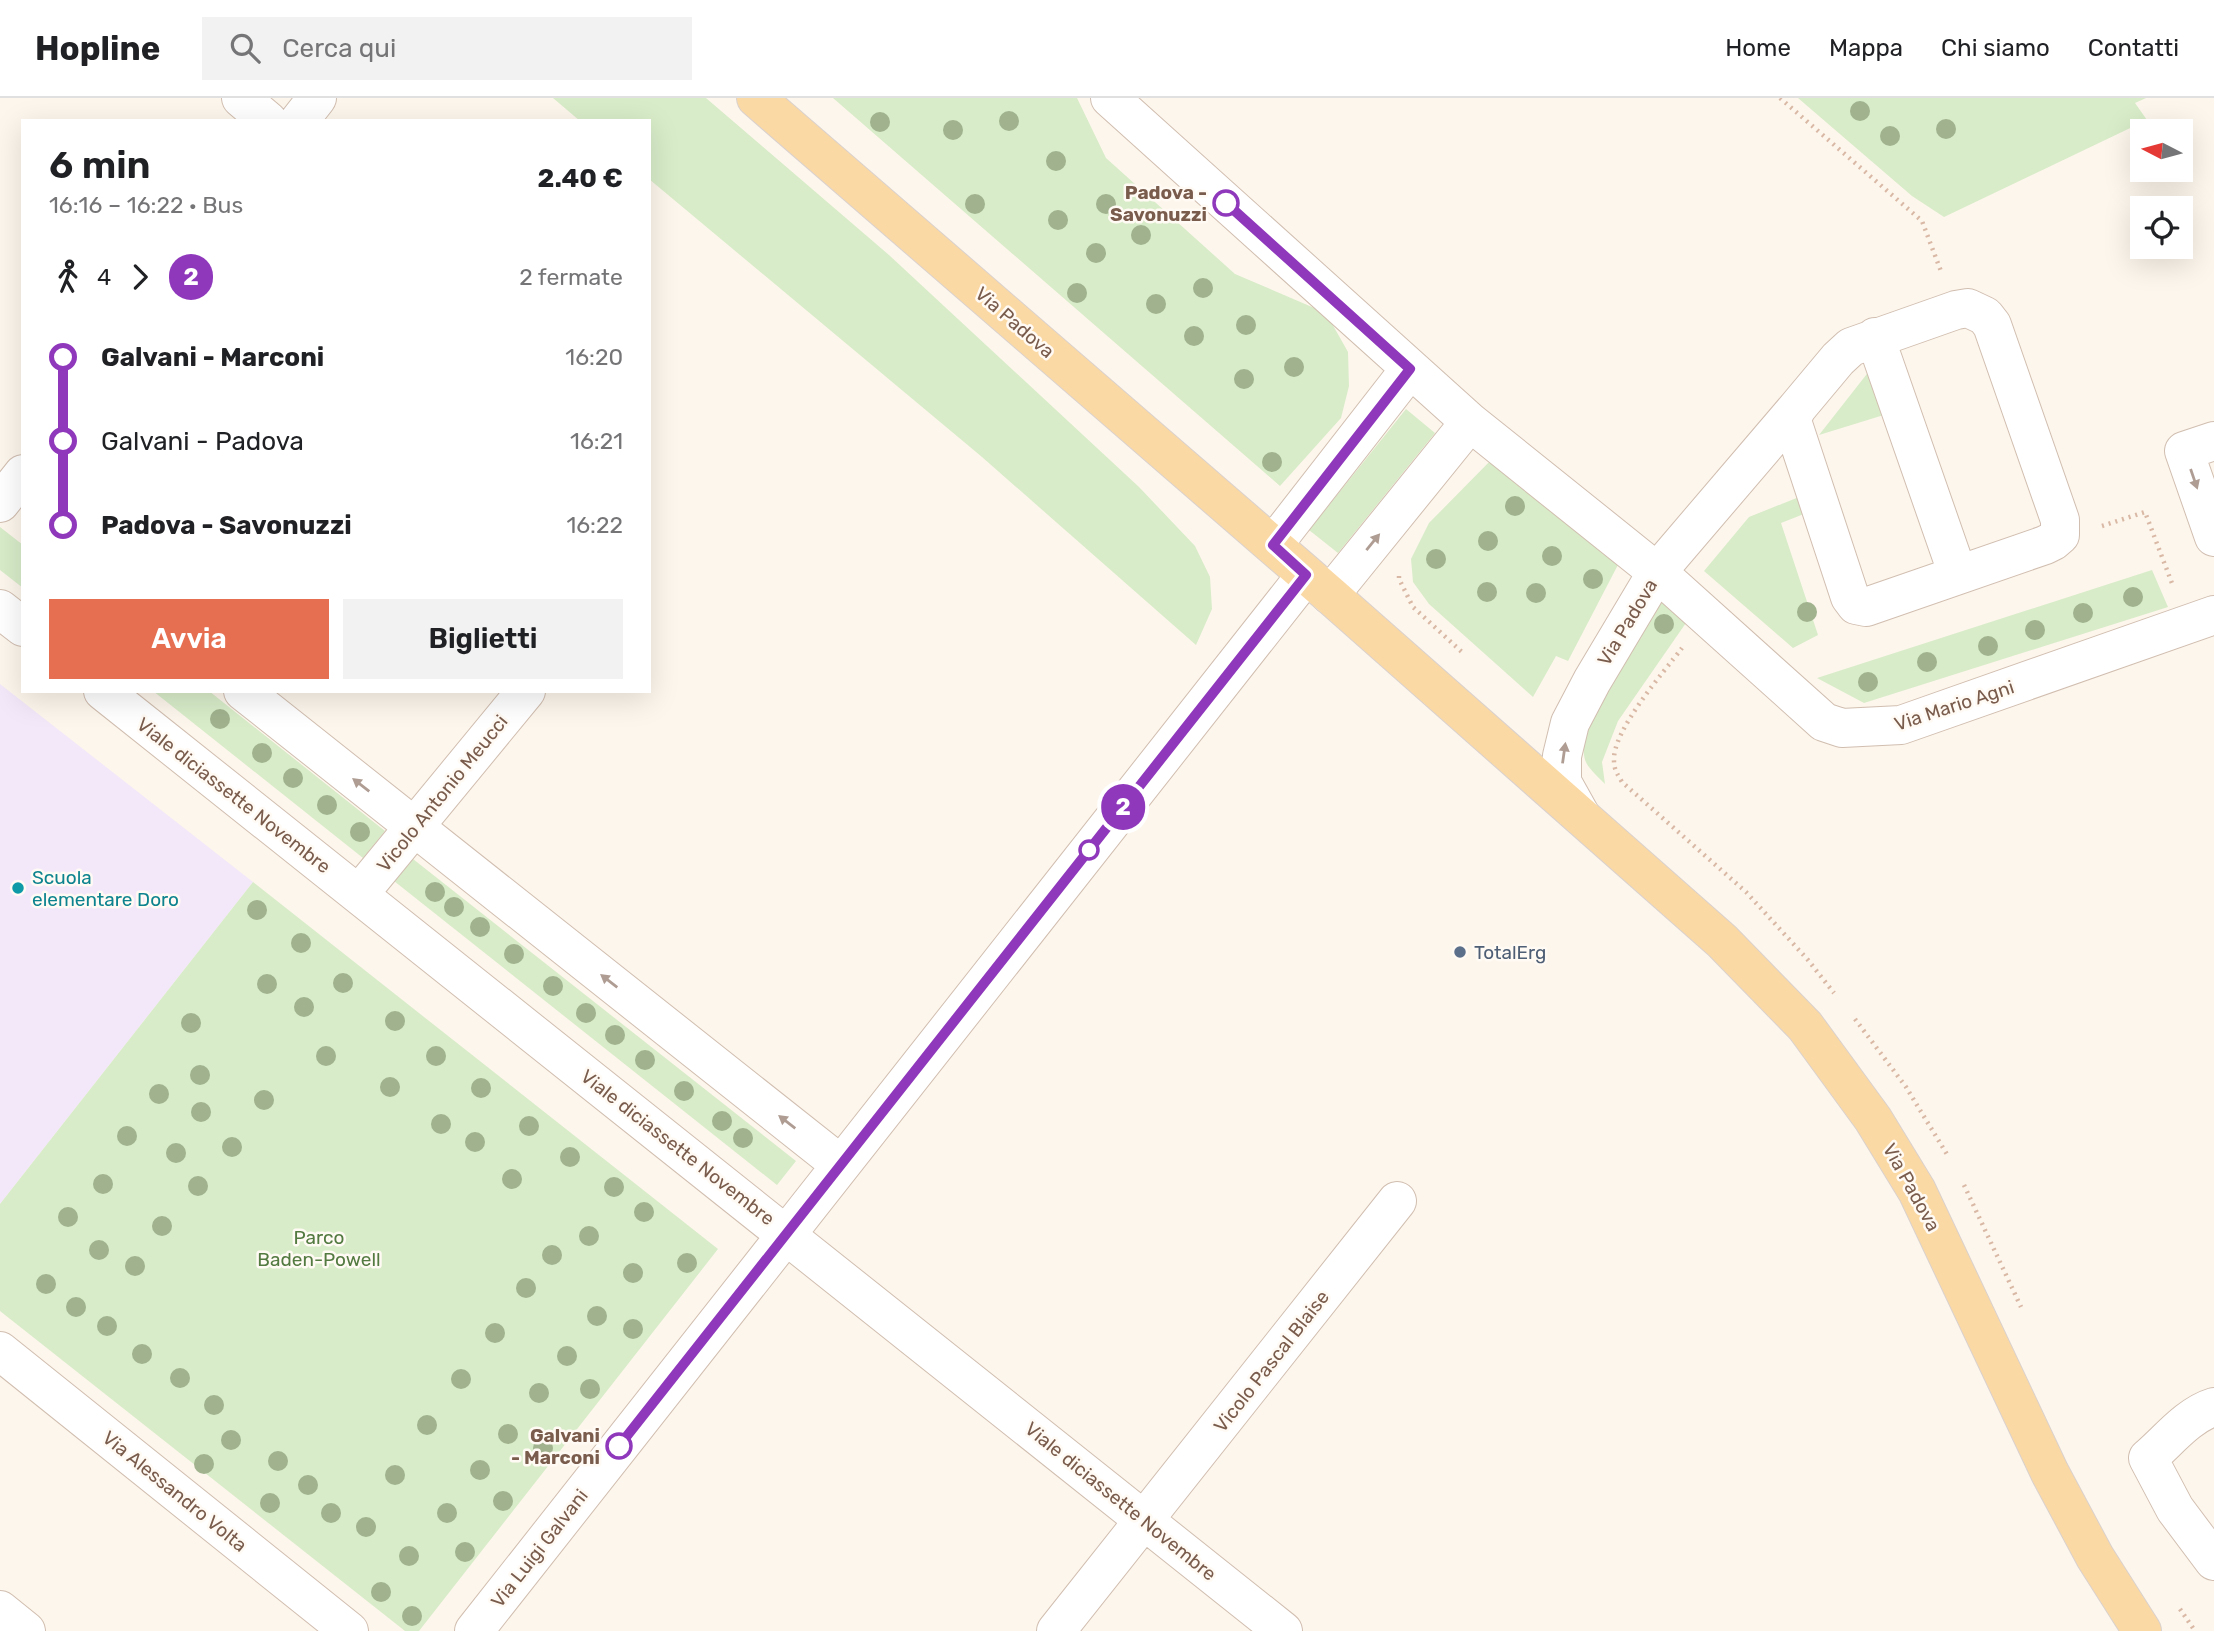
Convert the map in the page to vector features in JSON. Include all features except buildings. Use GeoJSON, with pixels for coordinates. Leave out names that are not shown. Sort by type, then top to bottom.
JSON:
{"type":"FeatureCollection","features":[{"type":"Feature","properties":{"kind":"main road","name":"Via Padova"},"geometry":{"type":"LineString","coordinates":[[757,98],[1273,545],[1722,941],[1777,995],[1805,1026],[1873,1119],[1917,1191],[2050,1473],[2095,1557],[2142,1631]]}},
{"type":"Feature","properties":{"kind":"street"},"geometry":{"type":"LineString","coordinates":[[241,98],[266,119]]}},
{"type":"Feature","properties":{"kind":"street"},"geometry":{"type":"LineString","coordinates":[[301,119],[317,98]]}},
{"type":"Feature","properties":{"kind":"street","name":"Via Padova"},"geometry":{"type":"LineString","coordinates":[[1110,98],[1470,422],[1657,572],[1570,723],[1562,756],[1562,782],[1581,816]]}},
{"type":"Feature","properties":{"kind":"street"},"geometry":{"type":"LineString","coordinates":[[1657,572],[1838,359],[1852,347],[1875,337],[1968,308],[1977,311],[1992,325],[2060,520],[2060,535],[2045,545],[1866,607],[1856,606],[1852,603],[1793,424],[1797,408]]}},
{"type":"Feature","properties":{"kind":"street"},"geometry":{"type":"LineString","coordinates":[[1875,337],[1958,575]]}},
{"type":"Feature","properties":{"kind":"street"},"geometry":{"type":"LineString","coordinates":[[1273,545],[1410,369]]}},
{"type":"Feature","properties":{"kind":"street"},"geometry":{"type":"LineString","coordinates":[[1318,585],[1470,422]]}},
{"type":"Feature","properties":{"kind":"street"},"geometry":{"type":"LineString","coordinates":[[2214,441],[2184,451],[2214,537]]}},
{"type":"Feature","properties":{"kind":"street","name":"Via Mario Agni"},"geometry":{"type":"LineString","coordinates":[[1657,572],[1824,722],[1842,728],[1901,725],[2207,620]]}},
{"type":"Feature","properties":{"kind":"street","name":"Via Luigi Galvani"},"geometry":{"type":"LineString","coordinates":[[474,1631],[841,1165],[1318,585]]}},
{"type":"Feature","properties":{"kind":"street"},"geometry":{"type":"LineString","coordinates":[[0,609],[21,625]]}},
{"type":"Feature","properties":{"kind":"street","name":"Viale diciassette Novembre"},"geometry":{"type":"LineString","coordinates":[[106,693],[1283,1631]]}},
{"type":"Feature","properties":{"kind":"street"},"geometry":{"type":"LineString","coordinates":[[246,693],[841,1165]]}},
{"type":"Feature","properties":{"kind":"street","name":"Vicolo Antonio Meucci"},"geometry":{"type":"LineString","coordinates":[[359,894],[524,693]]}},
{"type":"Feature","properties":{"kind":"street","name":"Vicolo Pascal Blaise"},"geometry":{"type":"LineString","coordinates":[[1056,1631],[1397,1201]]}},
{"type":"Feature","properties":{"kind":"street","name":"Via Alessandro Volta"},"geometry":{"type":"LineString","coordinates":[[0,1351],[349,1631]]}},
{"type":"Feature","properties":{"kind":"street"},"geometry":{"type":"LineString","coordinates":[[2214,1407],[2193,1419],[2148,1458],[2175,1509],[2214,1561]]}},
{"type":"Feature","properties":{"kind":"street"},"geometry":{"type":"LineString","coordinates":[[0,1610],[26,1631]]}},
{"type":"Feature","properties":{"kind":"path"},"geometry":{"type":"LineString","coordinates":[[1780,98],[1922,220],[1956,310]]}},
{"type":"Feature","properties":{"kind":"path"},"geometry":{"type":"LineString","coordinates":[[2045,545],[2145,512],[2207,620]]}},
{"type":"Feature","properties":{"kind":"path"},"geometry":{"type":"LineString","coordinates":[[1400,570],[1399,579],[1413,607],[1464,654]]}},
{"type":"Feature","properties":{"kind":"path"},"geometry":{"type":"LineString","coordinates":[[1592,681],[1640,705]]}},
{"type":"Feature","properties":{"kind":"shaded area"},"geometry":{"type":"Polygon","coordinates":[[[0,684],[253,882],[0,1204],[0,684]]]}},
{"type":"Feature","properties":{"kind":"green space"},"geometry":{"type":"Polygon","coordinates":[[[553,98],[706,98],[889,255],[1139,487],[1195,546],[1210,577],[1212,609],[1196,645],[982,457],[651,181],[651,119],[578,119],[553,98]]]}},
{"type":"Feature","properties":{"kind":"green space"},"geometry":{"type":"Polygon","coordinates":[[[833,98],[1077,98],[1106,158],[1235,274],[1326,313],[1348,352],[1349,386],[1341,418],[1280,486],[833,98]]]}},
{"type":"Feature","properties":{"kind":"green space"},"geometry":{"type":"Polygon","coordinates":[[[1798,98],[2146,98],[2135,103],[2146,119],[2130,119],[2130,128],[1944,217],[1912,196],[1798,98]]]}},
{"type":"Feature","properties":{"kind":"green space"},"geometry":{"type":"Polygon","coordinates":[[[1870,370],[1887,414],[1819,435],[1870,370]]]}},
{"type":"Feature","properties":{"kind":"green space"},"geometry":{"type":"Polygon","coordinates":[[[1406,409],[1435,433],[1338,553],[1309,530],[1406,409]]]}},
{"type":"Feature","properties":{"kind":"green space"},"geometry":{"type":"Polygon","coordinates":[[[1496,455],[1621,559],[1568,661],[1556,656],[1533,697],[1429,604],[1413,582],[1411,559],[1429,523],[1496,455]]]}},
{"type":"Feature","properties":{"kind":"green space"},"geometry":{"type":"Polygon","coordinates":[[[1804,495],[1809,512],[1781,523],[1818,635],[1793,648],[1704,571],[1749,517],[1804,495]]]}},
{"type":"Feature","properties":{"kind":"green space"},"geometry":{"type":"Polygon","coordinates":[[[0,527],[21,543],[21,586],[0,570],[0,527]]]}},
{"type":"Feature","properties":{"kind":"green space"},"geometry":{"type":"Polygon","coordinates":[[[2152,570],[2168,607],[1864,703],[1817,678],[2152,570]]]}},
{"type":"Feature","properties":{"kind":"green space"},"geometry":{"type":"Polygon","coordinates":[[[1659,593],[1688,620],[1618,721],[1602,762],[1605,784],[1592,771],[1584,756],[1585,732],[1659,593]]]}},
{"type":"Feature","properties":{"kind":"green space"},"geometry":{"type":"Polygon","coordinates":[[[156,693],[212,693],[385,831],[363,858],[156,693]]]}},
{"type":"Feature","properties":{"kind":"green space"},"geometry":{"type":"Polygon","coordinates":[[[413,859],[796,1161],[777,1185],[394,881],[413,859]]]}},
{"type":"Feature","properties":{"kind":"green space","name":"Parco Baden-Powell"},"geometry":{"type":"Polygon","coordinates":[[[253,882],[718,1249],[419,1631],[405,1631],[0,1311],[0,1204],[253,882]]]}},
{"type":"Feature","properties":{"kind":"bus line","name":"2"},"geometry":{"type":"LineString","coordinates":[[619,1446],[1306,575],[1273,545],[1410,369],[1226,203]]}},
{"type":"Feature","properties":{"kind":"place","name":"Padova - Savonuzzi"},"geometry":{"type":"Point","coordinates":[1226,203]}},
{"type":"Feature","properties":{"kind":"place","name":"Scuola elementare Doro"},"geometry":{"type":"Point","coordinates":[18,888]}},
{"type":"Feature","properties":{"kind":"place","name":"TotalErg"},"geometry":{"type":"Point","coordinates":[1460,952]}},
{"type":"Feature","properties":{"kind":"place","name":"Galvani - Marconi"},"geometry":{"type":"Point","coordinates":[619,1446]}}]}
